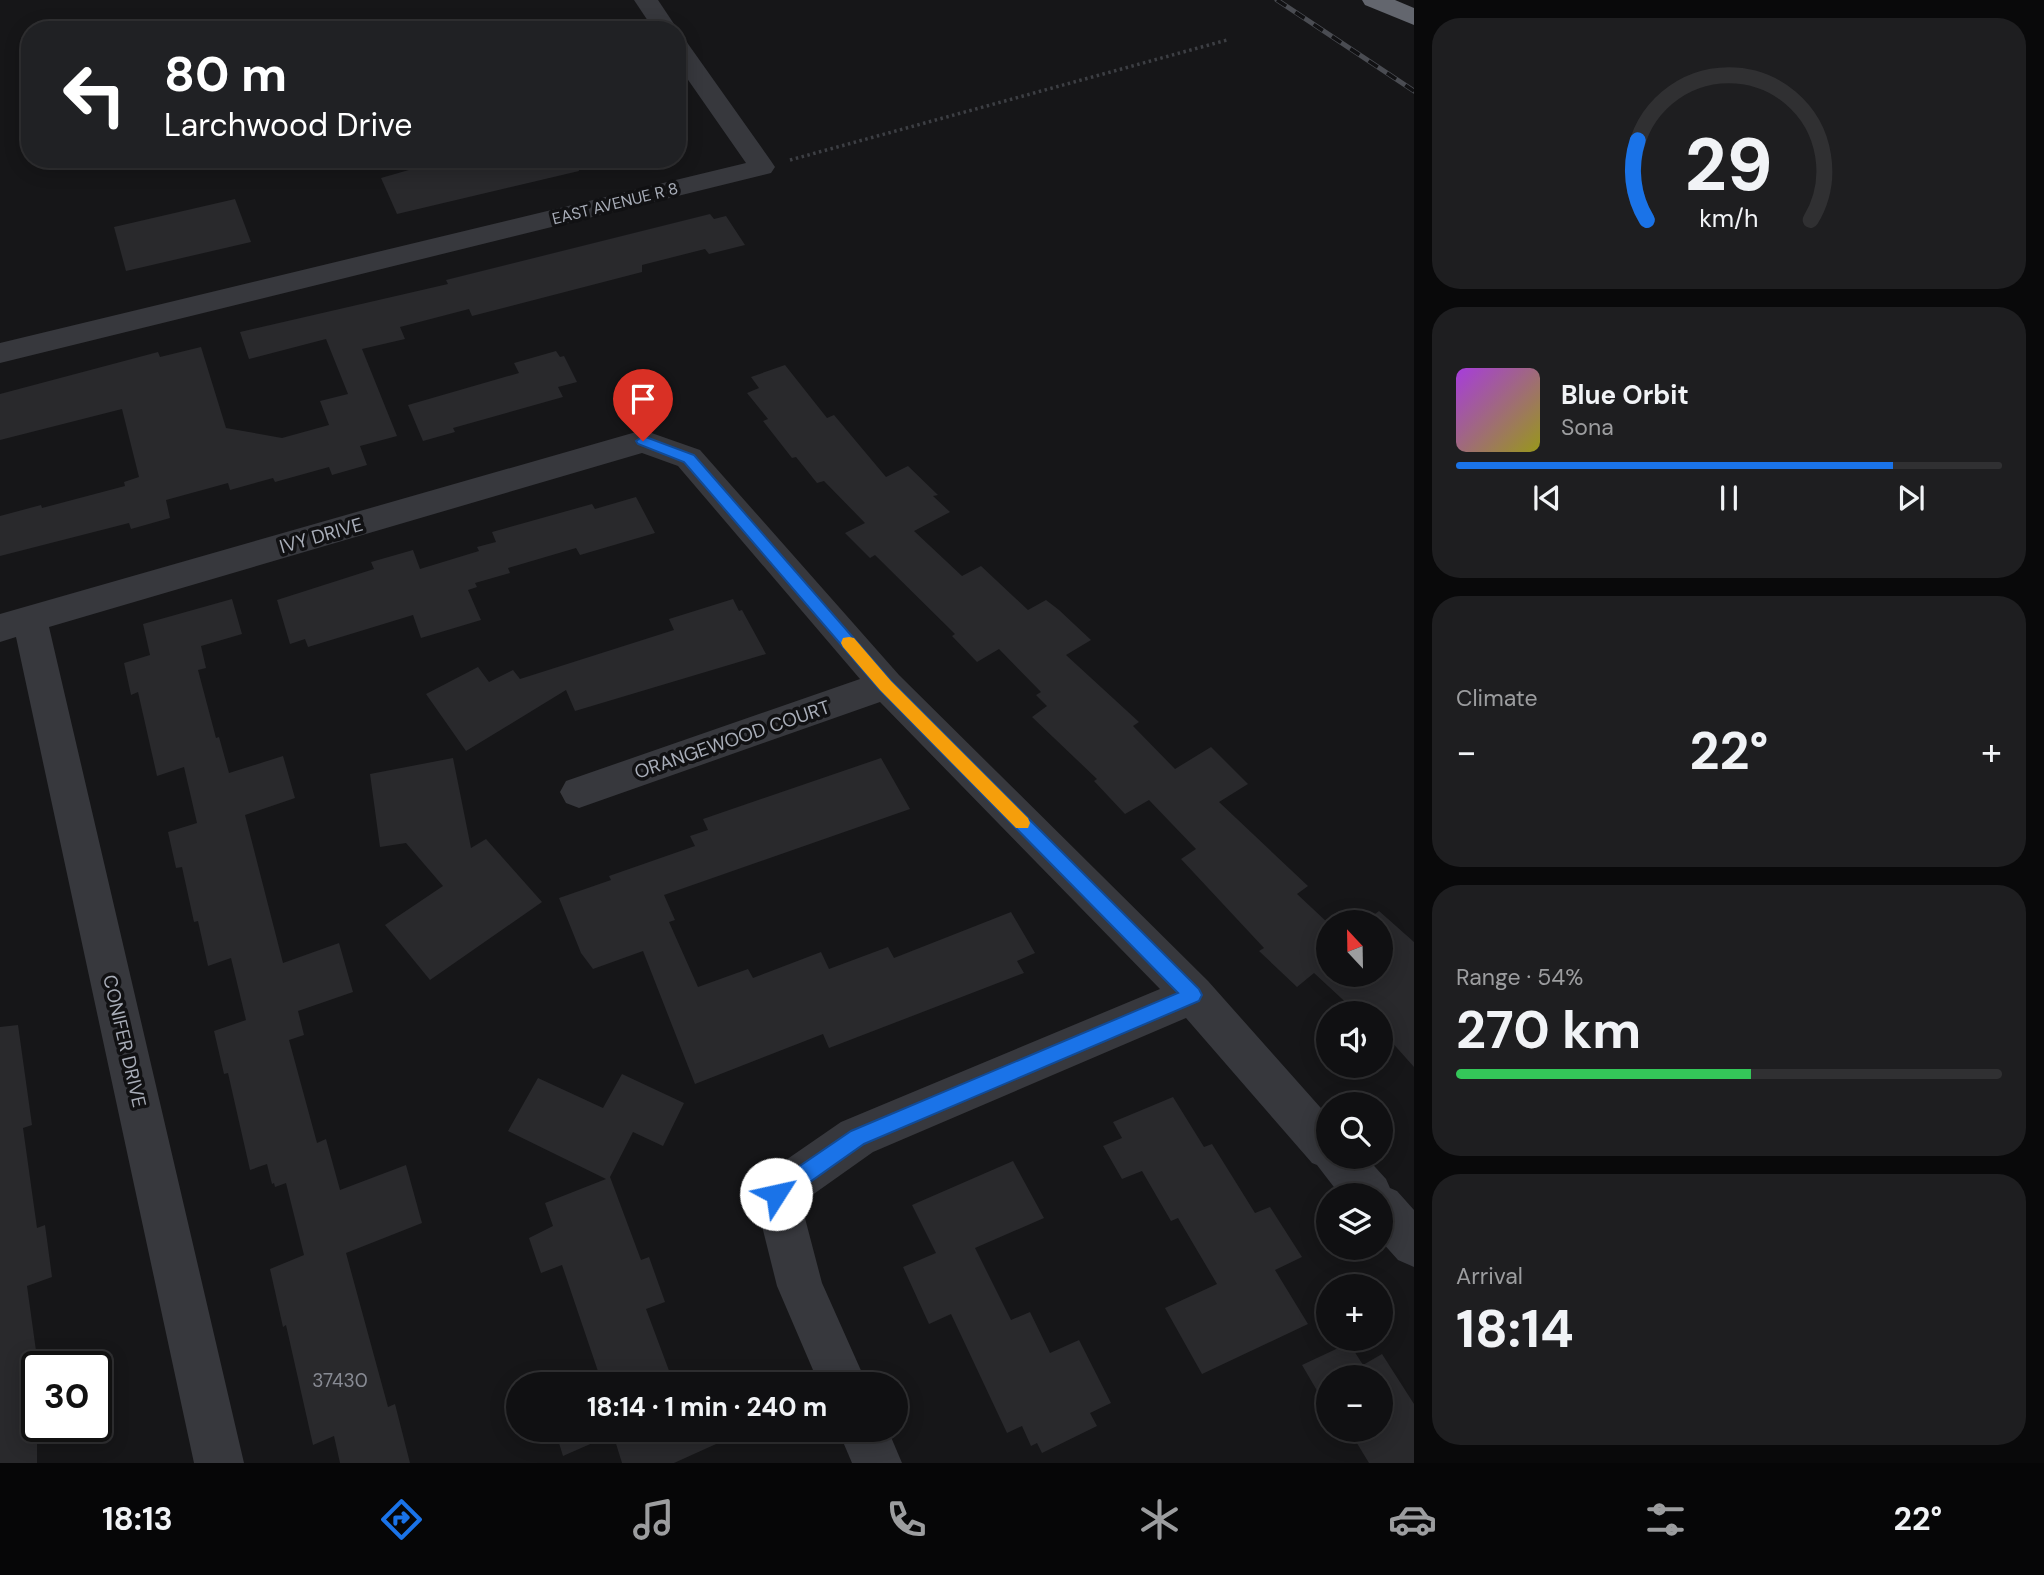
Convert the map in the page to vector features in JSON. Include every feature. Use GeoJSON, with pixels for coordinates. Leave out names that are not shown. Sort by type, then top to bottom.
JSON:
{"type":"FeatureCollection","features":[{"type":"Feature","properties":{"kind":"highway"},"geometry":{"type":"LineString","coordinates":[[1374,0],[1409,10]]}},
{"type":"Feature","properties":{"kind":"street"},"geometry":{"type":"LineString","coordinates":[[646,0],[660,21]]}},
{"type":"Feature","properties":{"kind":"street"},"geometry":{"type":"LineString","coordinates":[[686,59],[762,167]]}},
{"type":"Feature","properties":{"kind":"street","name":"EAST AVENUE R 8"},"geometry":{"type":"LineString","coordinates":[[0,353],[762,167]]}},
{"type":"Feature","properties":{"kind":"street","name":"IVY DRIVE"},"geometry":{"type":"LineString","coordinates":[[15,624],[643,441],[689,458],[886,685]]}},
{"type":"Feature","properties":{"kind":"street","name":"CONIFER DRIVE"},"geometry":{"type":"LineString","coordinates":[[15,624],[219,1463]]}},
{"type":"Feature","properties":{"kind":"street"},"geometry":{"type":"LineString","coordinates":[[886,685],[1193,995],[1316,1134]]}},
{"type":"Feature","properties":{"kind":"street","name":"ORANGEWOOD COURT"},"geometry":{"type":"LineString","coordinates":[[579,792],[886,685]]}},
{"type":"Feature","properties":{"kind":"street"},"geometry":{"type":"LineString","coordinates":[[838,1372],[800,1286],[776,1194],[857,1137],[1193,995]]}},
{"type":"Feature","properties":{"kind":"street"},"geometry":{"type":"LineString","coordinates":[[1347,1169],[1359,1183]]}},
{"type":"Feature","properties":{"kind":"street"},"geometry":{"type":"LineString","coordinates":[[1393,1220],[1414,1244]]}},
{"type":"Feature","properties":{"kind":"street"},"geometry":{"type":"LineString","coordinates":[[868,1442],[877,1463]]}},
{"type":"Feature","properties":{"kind":"path"},"geometry":{"type":"LineString","coordinates":[[762,167],[1227,40]]}},
{"type":"Feature","properties":{"kind":"building"},"geometry":{"type":"Polygon","coordinates":[[[416,168],[579,168],[579,171],[397,214],[381,178],[416,168]]]}},
{"type":"Feature","properties":{"kind":"building"},"geometry":{"type":"Polygon","coordinates":[[[235,199],[251,242],[126,271],[114,227],[235,199]]]}},
{"type":"Feature","properties":{"kind":"building"},"geometry":{"type":"Polygon","coordinates":[[[710,214],[714,219],[726,216],[745,245],[709,254],[705,249],[642,265],[642,272],[472,316],[469,309],[400,327],[405,339],[362,349],[397,436],[360,446],[367,465],[332,475],[329,467],[275,482],[273,478],[230,490],[228,483],[166,500],[170,518],[131,529],[129,523],[0,556],[0,516],[125,486],[124,482],[139,477],[122,409],[0,440],[0,394],[158,352],[160,357],[201,347],[226,428],[282,438],[329,425],[320,401],[348,394],[326,339],[249,359],[240,332],[448,284],[446,280],[710,214]]]}},
{"type":"Feature","properties":{"kind":"building"},"geometry":{"type":"Polygon","coordinates":[[[556,351],[560,357],[564,356],[577,382],[558,387],[563,397],[453,428],[455,432],[423,441],[408,405],[519,373],[514,363],[556,351]]]}},
{"type":"Feature","properties":{"kind":"building"},"geometry":{"type":"Polygon","coordinates":[[[785,365],[827,418],[834,415],[886,477],[908,466],[938,495],[933,496],[950,512],[914,531],[962,576],[981,566],[1028,610],[1046,600],[1059,610],[1091,640],[1066,655],[1139,722],[1133,726],[1175,769],[1211,747],[1248,784],[1219,802],[1308,886],[1297,894],[1316,912],[1316,975],[1314,973],[1297,987],[1259,951],[1264,948],[1181,859],[1196,849],[1149,800],[1125,814],[1094,781],[1097,779],[1032,717],[1047,706],[1036,695],[1041,692],[999,649],[977,662],[952,636],[955,634],[875,555],[870,558],[845,533],[865,523],[824,481],[817,483],[796,457],[792,458],[763,421],[768,419],[747,393],[759,388],[751,377],[785,365]]]}},
{"type":"Feature","properties":{"kind":"building"},"geometry":{"type":"Polygon","coordinates":[[[636,497],[655,533],[580,555],[576,548],[508,568],[510,573],[475,583],[477,587],[468,590],[481,620],[421,638],[413,615],[308,647],[305,639],[290,644],[277,600],[374,569],[371,562],[413,550],[420,569],[479,551],[477,547],[496,542],[492,532],[592,504],[595,509],[636,497]]]}},
{"type":"Feature","properties":{"kind":"building"},"geometry":{"type":"Polygon","coordinates":[[[232,599],[242,634],[201,646],[206,668],[198,670],[216,738],[219,737],[229,773],[283,756],[295,798],[245,815],[283,963],[339,943],[353,992],[298,1011],[304,1035],[289,1040],[317,1143],[326,1139],[340,1190],[406,1165],[422,1223],[346,1253],[388,1407],[395,1404],[410,1463],[340,1463],[334,1436],[313,1445],[286,1325],[283,1327],[270,1269],[304,1255],[286,1183],[275,1187],[274,1183],[272,1184],[267,1164],[250,1170],[228,1073],[224,1074],[214,1031],[246,1020],[231,958],[208,966],[198,921],[194,922],[182,867],[176,868],[168,832],[197,823],[184,767],[157,776],[138,692],[131,695],[124,663],[150,655],[143,624],[232,599]]]}},
{"type":"Feature","properties":{"kind":"building"},"geometry":{"type":"Polygon","coordinates":[[[733,599],[766,654],[575,711],[566,690],[466,751],[426,694],[478,667],[489,682],[513,670],[520,679],[674,630],[669,619],[733,599]]]}},
{"type":"Feature","properties":{"kind":"building"},"geometry":{"type":"Polygon","coordinates":[[[453,758],[471,848],[486,839],[542,902],[430,980],[385,925],[443,886],[406,843],[380,847],[370,774],[453,758]]]}},
{"type":"Feature","properties":{"kind":"building"},"geometry":{"type":"Polygon","coordinates":[[[881,758],[910,809],[664,895],[675,920],[669,922],[698,987],[748,969],[753,978],[821,952],[829,969],[888,947],[894,958],[1011,912],[1035,953],[1017,961],[1024,973],[829,1048],[823,1034],[695,1084],[643,951],[593,969],[581,953],[559,898],[611,880],[609,876],[695,846],[690,836],[708,830],[703,819],[881,758]]]}},
{"type":"Feature","properties":{"kind":"building"},"geometry":{"type":"Polygon","coordinates":[[[1393,923],[1414,942],[1414,1067],[1393,1043],[1393,1001],[1344,1001],[1329,987],[1393,987],[1393,923]]]}},
{"type":"Feature","properties":{"kind":"building"},"geometry":{"type":"Polygon","coordinates":[[[18,1025],[32,1125],[23,1128],[37,1228],[45,1225],[52,1277],[27,1286],[36,1351],[21,1351],[21,1442],[37,1442],[37,1463],[0,1463],[0,1027],[18,1025]]]}},
{"type":"Feature","properties":{"kind":"building"},"geometry":{"type":"Polygon","coordinates":[[[622,1074],[684,1103],[663,1146],[633,1132],[610,1177],[641,1260],[649,1257],[665,1302],[646,1309],[670,1372],[598,1372],[562,1265],[541,1273],[529,1238],[553,1226],[545,1203],[606,1179],[508,1131],[538,1078],[603,1108],[622,1074]]]}},
{"type":"Feature","properties":{"kind":"building"},"geometry":{"type":"Polygon","coordinates":[[[1173,1097],[1204,1147],[1212,1144],[1255,1213],[1270,1207],[1302,1257],[1275,1270],[1308,1324],[1202,1374],[1165,1308],[1217,1284],[1178,1218],[1171,1221],[1142,1171],[1122,1179],[1103,1146],[1122,1138],[1113,1122],[1173,1097]]]}},
{"type":"Feature","properties":{"kind":"building"},"geometry":{"type":"Polygon","coordinates":[[[1013,1161],[1044,1218],[975,1248],[1011,1320],[1030,1312],[1050,1353],[1079,1340],[1111,1403],[1090,1413],[1097,1426],[1042,1453],[1037,1443],[1031,1446],[1022,1426],[1007,1433],[951,1314],[929,1324],[903,1267],[936,1253],[912,1205],[1013,1161]]]}},
{"type":"Feature","properties":{"kind":"building"},"geometry":{"type":"Polygon","coordinates":[[[1332,1351],[1354,1351],[1363,1365],[1316,1365],[1316,1389],[1302,1365],[1332,1351]]]}},
{"type":"Feature","properties":{"kind":"building"},"geometry":{"type":"Polygon","coordinates":[[[1382,1354],[1389,1365],[1363,1365],[1382,1354]]]}},
{"type":"Feature","properties":{"kind":"building"},"geometry":{"type":"Polygon","coordinates":[[[1393,1371],[1414,1404],[1414,1463],[1369,1463],[1356,1442],[1393,1442],[1393,1371]]]}},
{"type":"Feature","properties":{"kind":"building"},"geometry":{"type":"Polygon","coordinates":[[[559,1442],[595,1442],[563,1456],[559,1442]]]}},
{"type":"Feature","properties":{"kind":"building"},"geometry":{"type":"Polygon","coordinates":[[[615,1442],[720,1442],[674,1463],[622,1463],[615,1442]]]}},
{"type":"Feature","properties":{"kind":"railway"},"geometry":{"type":"LineString","coordinates":[[1277,0],[1414,91]]}},
{"type":"Feature","properties":{"kind":"slow traffic"},"geometry":{"type":"LineString","coordinates":[[849,643],[886,685],[1022,823]]}},
{"type":"Feature","properties":{"kind":"route"},"geometry":{"type":"LineString","coordinates":[[643,441],[689,458],[886,685],[1193,995],[857,1137],[776,1194]]}}]}
